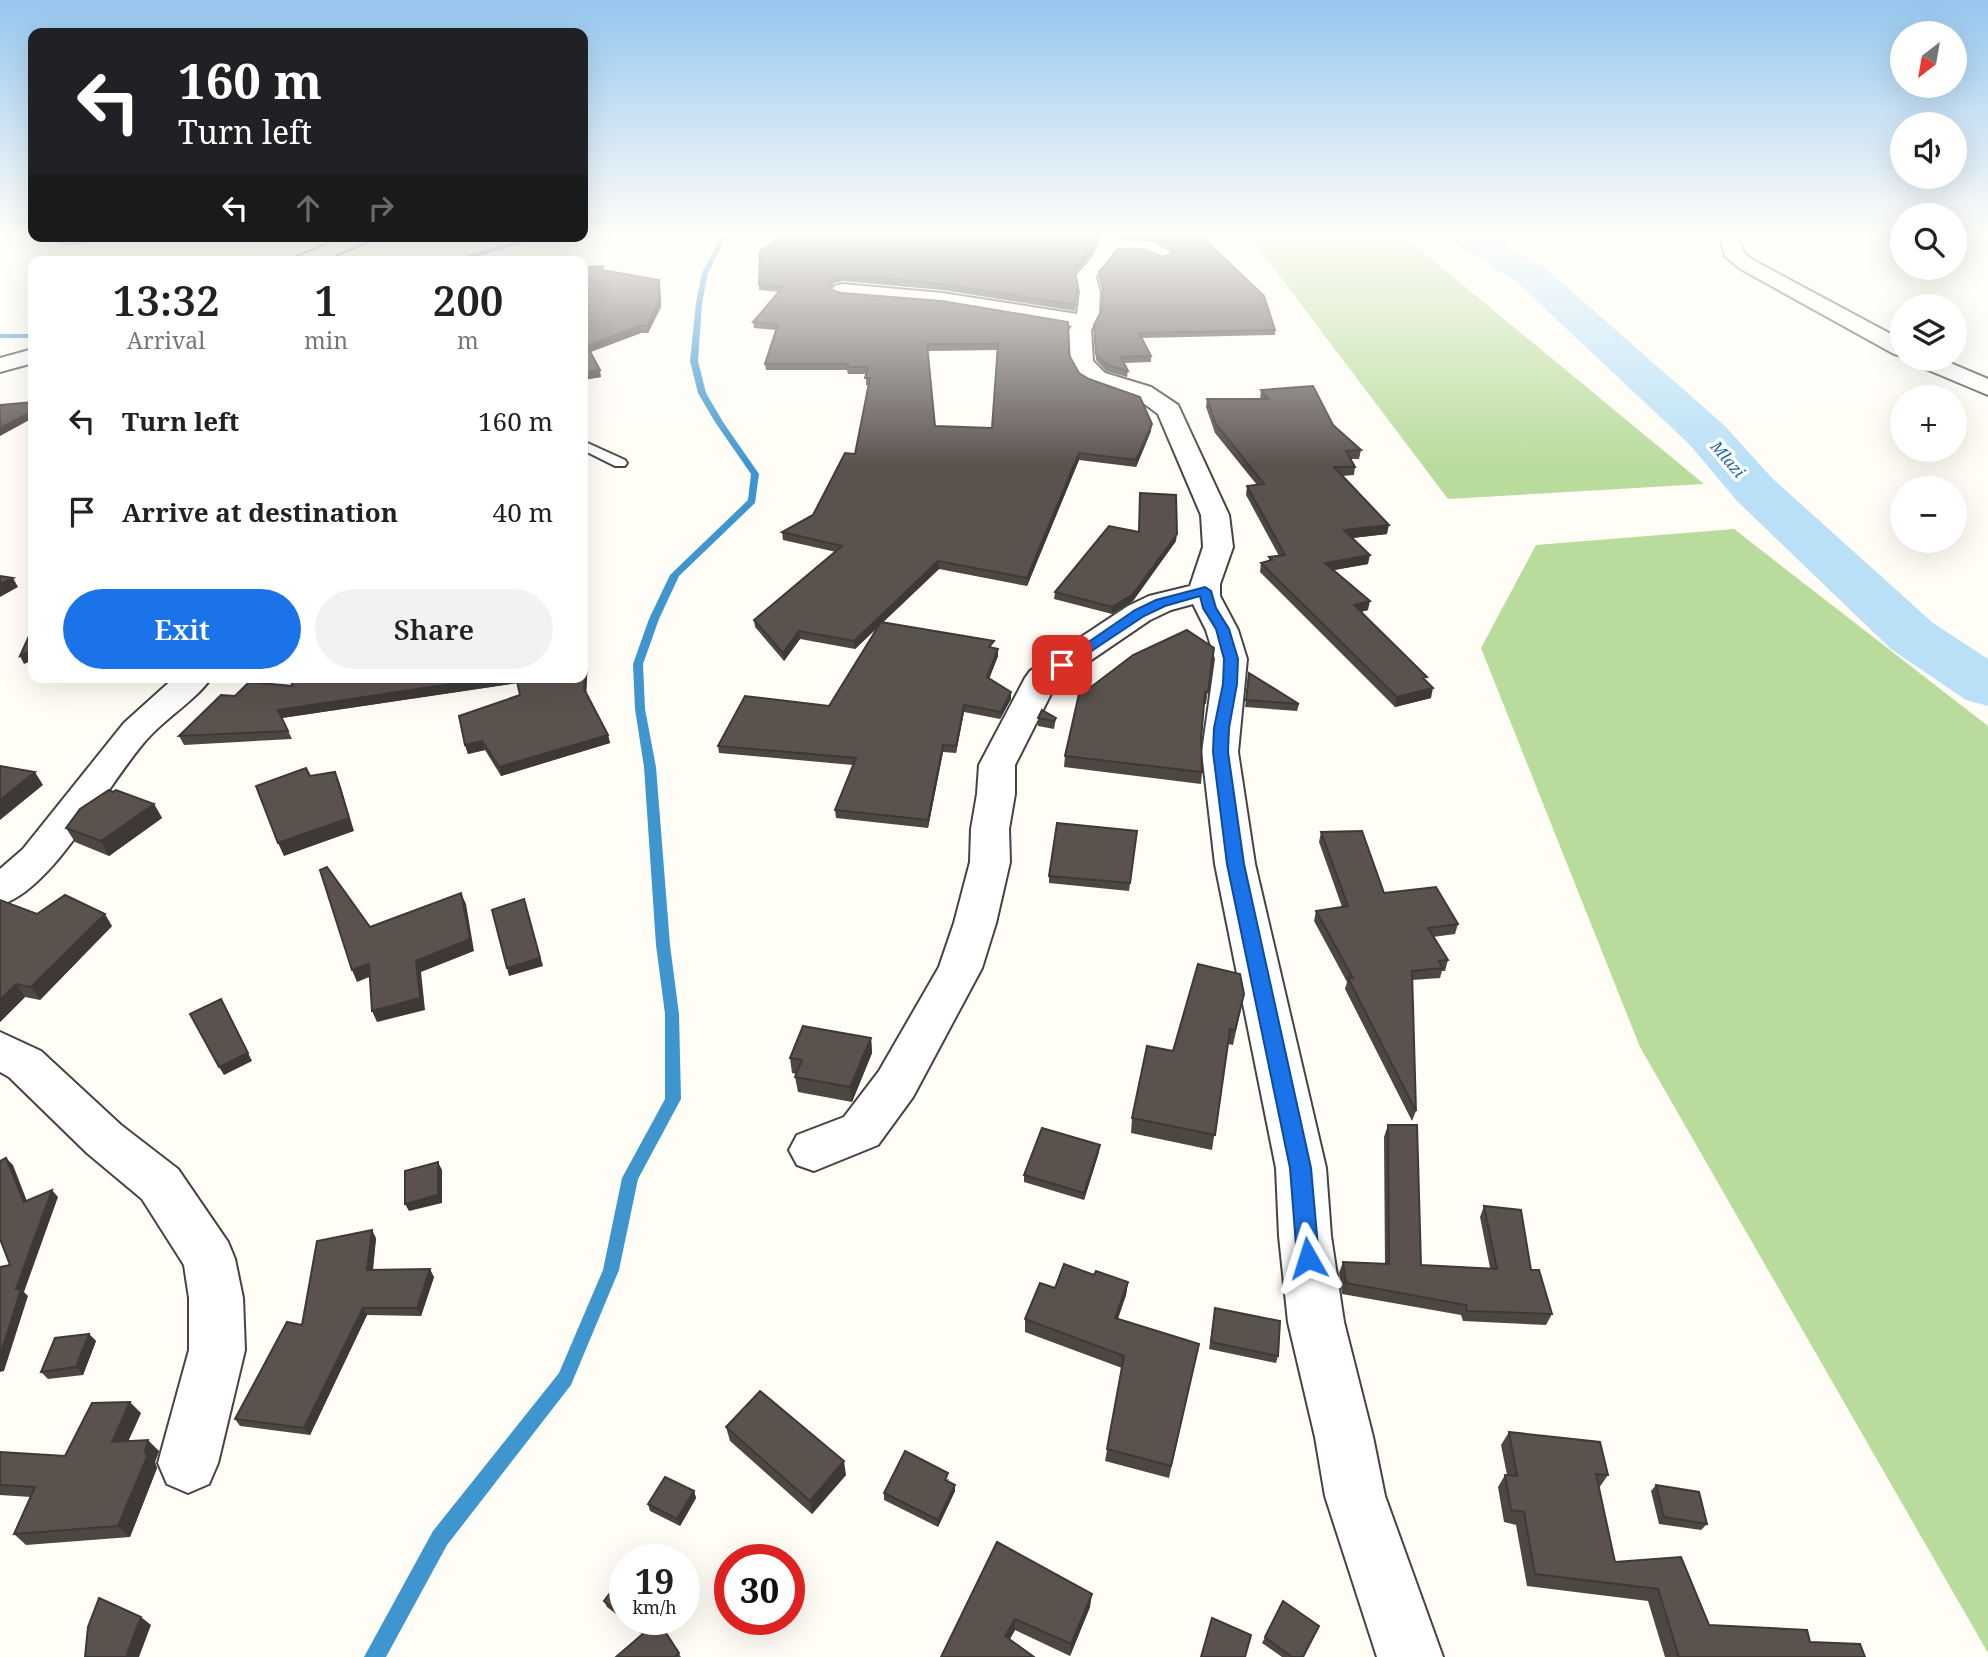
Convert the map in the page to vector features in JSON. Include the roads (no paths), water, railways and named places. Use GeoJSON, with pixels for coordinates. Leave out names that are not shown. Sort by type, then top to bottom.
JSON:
{"type":"FeatureCollection","features":[{"type":"Feature","properties":{"kind":"street"},"geometry":{"type":"LineString","coordinates":[[1029,311],[1083,321]]}},
{"type":"Feature","properties":{"kind":"street"},"geometry":{"type":"LineString","coordinates":[[1088,311],[1080,330],[1082,361],[1088,372],[1102,380],[1143,392],[1169,410],[1216,515],[1218,547],[1205,591],[1210,608],[1222,629],[1231,659],[1220,752],[1235,864],[1301,1168],[1305,1236],[1317,1322],[1345,1437],[1355,1496],[1410,1657]]}},
{"type":"Feature","properties":{"kind":"street"},"geometry":{"type":"LineString","coordinates":[[1837,311],[1890,342]]}},
{"type":"Feature","properties":{"kind":"street"},"geometry":{"type":"LineString","coordinates":[[0,365],[28,357]]}},
{"type":"Feature","properties":{"kind":"street"},"geometry":{"type":"LineString","coordinates":[[1949,371],[1988,388]]}},
{"type":"Feature","properties":{"kind":"street"},"geometry":{"type":"LineString","coordinates":[[814,1150],[861,1131],[896,1084],[960,968],[975,923],[990,862],[990,829],[996,794],[997,765],[1042,678],[1139,613],[1160,603],[1205,591]]}},
{"type":"Feature","properties":{"kind":"street"},"geometry":{"type":"LineString","coordinates":[[0,891],[37,858],[136,730],[188,683]]}},
{"type":"Feature","properties":{"kind":"street"},"geometry":{"type":"LineString","coordinates":[[0,1050],[24,1064],[103,1139],[160,1184],[180,1219],[209,1259],[216,1298],[217,1350],[188,1463]]}},
{"type":"Feature","properties":{"kind":"lane"},"geometry":{"type":"LineString","coordinates":[[588,447],[620,463]]}},
{"type":"Feature","properties":{"kind":"waterway"},"geometry":{"type":"LineString","coordinates":[[375,1657],[440,1538],[565,1379],[611,1270],[630,1178],[673,1099],[672,1014],[663,945],[650,767],[640,709],[638,664],[654,619],[675,575],[752,501],[755,474],[702,393],[694,361],[698,311]]}},
{"type":"Feature","properties":{"kind":"waterway","name":"Mlazi"},"geometry":{"type":"LineString","coordinates":[[1571,311],[1707,435],[1755,490],[1912,636],[1988,687]]}},
{"type":"Feature","properties":{"kind":"waterway"},"geometry":{"type":"LineString","coordinates":[[0,336],[28,336]]}}]}
